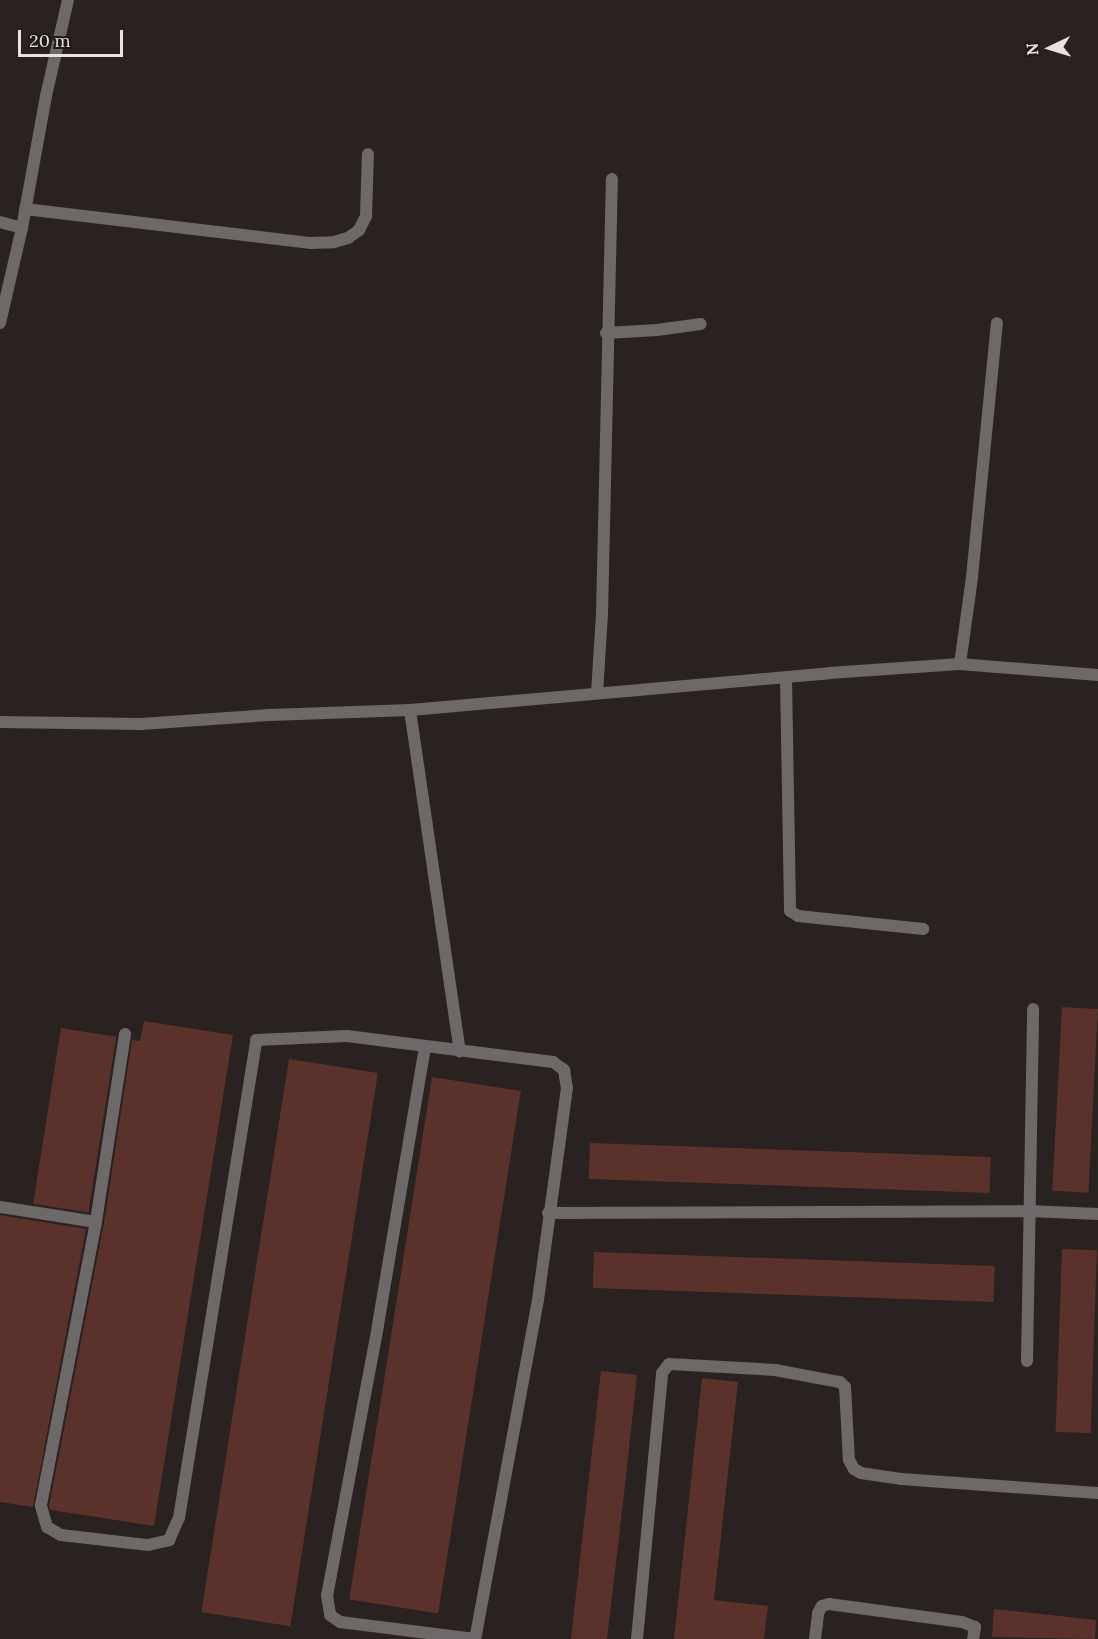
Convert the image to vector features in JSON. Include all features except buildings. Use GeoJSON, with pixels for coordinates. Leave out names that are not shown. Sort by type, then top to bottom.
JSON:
{"type":"FeatureCollection","features":[{"type":"Feature","properties":{"kind":"street"},"geometry":{"type":"LineString","coordinates":[[0,323],[22,228],[68,0]]}},
{"type":"Feature","properties":{"kind":"street"},"geometry":{"type":"LineString","coordinates":[[25,209],[311,243],[334,242],[348,238],[358,230],[366,216],[368,154]]}},
{"type":"Feature","properties":{"kind":"street"},"geometry":{"type":"LineString","coordinates":[[597,693],[602,614],[606,333],[612,179]]}},
{"type":"Feature","properties":{"kind":"street"},"geometry":{"type":"LineString","coordinates":[[0,222],[22,228]]}},
{"type":"Feature","properties":{"kind":"street"},"geometry":{"type":"LineString","coordinates":[[960,664],[972,578],[997,323]]}},
{"type":"Feature","properties":{"kind":"street"},"geometry":{"type":"LineString","coordinates":[[606,333],[657,330],[701,324]]}},
{"type":"Feature","properties":{"kind":"street"},"geometry":{"type":"LineString","coordinates":[[0,722],[141,724],[270,715],[410,710],[960,664],[1098,675]]}},
{"type":"Feature","properties":{"kind":"street"},"geometry":{"type":"LineString","coordinates":[[786,678],[790,910],[798,916],[923,928]]}},
{"type":"Feature","properties":{"kind":"street"},"geometry":{"type":"LineString","coordinates":[[410,710],[460,1051]]}},
{"type":"Feature","properties":{"kind":"street"},"geometry":{"type":"LineString","coordinates":[[1026,1361],[1033,1009]]}},
{"type":"Feature","properties":{"kind":"street"},"geometry":{"type":"LineString","coordinates":[[125,1034],[96,1222],[41,1506],[47,1527],[62,1535],[148,1545],[169,1540],[179,1518],[256,1040],[348,1036],[553,1062],[564,1070],[567,1088],[548,1213],[538,1300],[475,1639],[340,1622],[330,1615],[327,1595],[378,1326],[425,1047]]}},
{"type":"Feature","properties":{"kind":"street"},"geometry":{"type":"LineString","coordinates":[[0,1207],[96,1222]]}},
{"type":"Feature","properties":{"kind":"street"},"geometry":{"type":"LineString","coordinates":[[548,1213],[1029,1211],[1098,1214]]}},
{"type":"Feature","properties":{"kind":"street"},"geometry":{"type":"LineString","coordinates":[[637,1639],[662,1373],[669,1364],[775,1370],[840,1382],[845,1387],[849,1460],[854,1469],[861,1473],[900,1479],[1098,1493]]}},
{"type":"Feature","properties":{"kind":"street"},"geometry":{"type":"LineString","coordinates":[[815,1639],[818,1613],[822,1606],[829,1604],[962,1622],[975,1627],[973,1639]]}}]}
